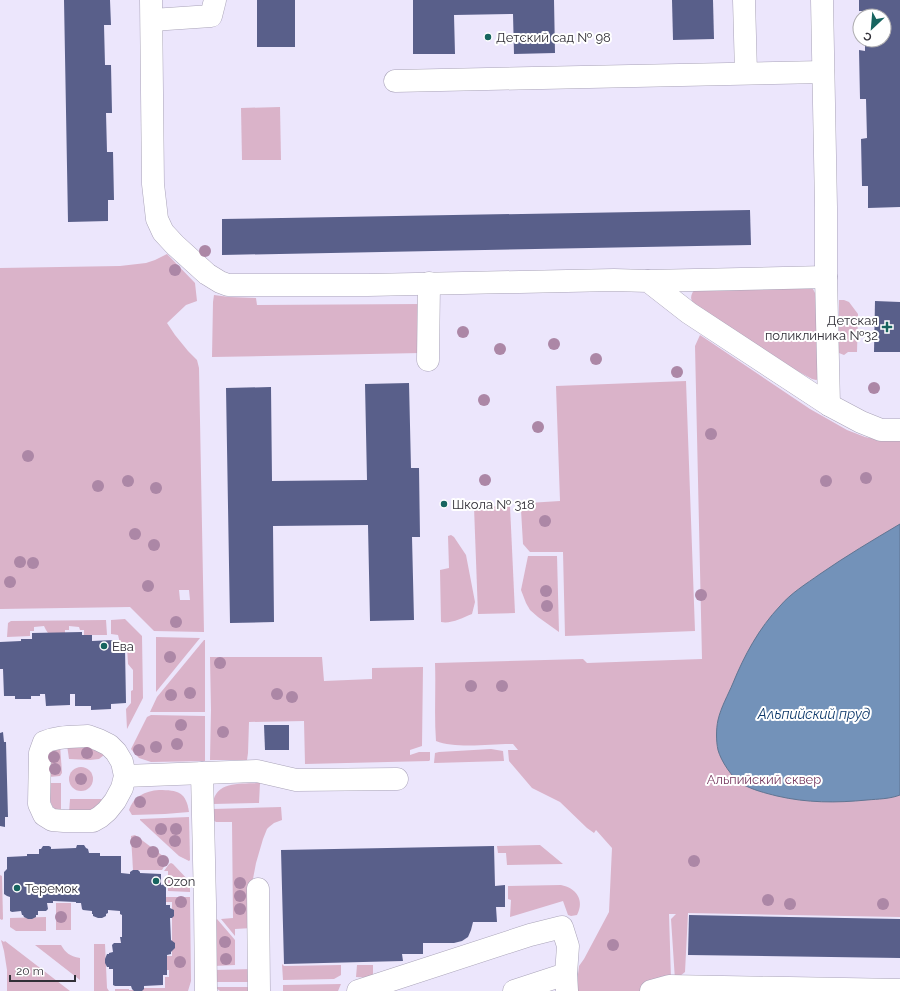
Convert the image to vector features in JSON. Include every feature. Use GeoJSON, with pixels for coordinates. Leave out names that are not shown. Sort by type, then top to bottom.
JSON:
{"type":"FeatureCollection","features":[{"type":"Feature","properties":{"kind":"lane"},"geometry":{"type":"LineString","coordinates":[[215,0],[211,16],[151,10],[153,184],[157,219],[163,232],[183,253],[207,274],[220,282],[228,285],[429,284],[826,277]]}},
{"type":"Feature","properties":{"kind":"lane"},"geometry":{"type":"LineString","coordinates":[[744,0],[746,73]]}},
{"type":"Feature","properties":{"kind":"lane"},"geometry":{"type":"LineString","coordinates":[[822,0],[826,277],[830,405]]}},
{"type":"Feature","properties":{"kind":"lane"},"geometry":{"type":"LineString","coordinates":[[395,80],[823,72]]}},
{"type":"Feature","properties":{"kind":"lane"},"geometry":{"type":"LineString","coordinates":[[648,281],[689,313],[830,405],[861,422],[881,430],[900,430]]}},
{"type":"Feature","properties":{"kind":"lane"},"geometry":{"type":"LineString","coordinates":[[428,360],[429,284]]}},
{"type":"Feature","properties":{"kind":"lane"},"geometry":{"type":"LineString","coordinates":[[88,736],[99,740],[109,745],[116,752],[122,762],[126,776],[115,801],[107,811],[93,821],[52,820],[44,815],[40,804],[40,753],[44,742],[63,737],[88,736]]}},
{"type":"Feature","properties":{"kind":"lane"},"geometry":{"type":"LineString","coordinates":[[126,776],[202,772],[257,772],[296,780],[397,779]]}},
{"type":"Feature","properties":{"kind":"lane"},"geometry":{"type":"LineString","coordinates":[[202,772],[206,991]]}},
{"type":"Feature","properties":{"kind":"lane"},"geometry":{"type":"LineString","coordinates":[[258,889],[259,991]]}},
{"type":"Feature","properties":{"kind":"lane"},"geometry":{"type":"LineString","coordinates":[[358,991],[530,935],[562,927],[568,946],[567,983],[514,991]]}},
{"type":"Feature","properties":{"kind":"lane"},"geometry":{"type":"LineString","coordinates":[[651,991],[668,986],[900,990]]}},
{"type":"Feature","properties":{"kind":"green space"},"geometry":{"type":"Polygon","coordinates":[[[280,107],[281,160],[242,160],[241,108],[280,107]]]}},
{"type":"Feature","properties":{"kind":"green space"},"geometry":{"type":"Polygon","coordinates":[[[167,254],[195,283],[197,301],[186,305],[167,323],[175,335],[197,360],[199,368],[204,632],[154,631],[130,607],[0,609],[0,268],[120,266],[146,263],[167,254]],[[179,590],[180,600],[190,600],[189,590],[179,590]]]}},
{"type":"Feature","properties":{"kind":"green space"},"geometry":{"type":"Polygon","coordinates":[[[807,285],[813,289],[816,295],[819,379],[816,380],[781,362],[694,305],[691,298],[696,287],[807,285]]]}},
{"type":"Feature","properties":{"kind":"green space"},"geometry":{"type":"Polygon","coordinates":[[[214,295],[256,298],[257,305],[421,304],[421,353],[212,357],[214,295]]]}},
{"type":"Feature","properties":{"kind":"green space"},"geometry":{"type":"Polygon","coordinates":[[[839,300],[849,302],[858,314],[857,352],[848,352],[844,355],[839,353],[839,300]]]}},
{"type":"Feature","properties":{"kind":"green space","name":"Альпийский сквер"},"geometry":{"type":"Polygon","coordinates":[[[700,335],[810,409],[847,430],[865,437],[881,440],[900,440],[900,917],[688,913],[685,972],[675,980],[671,919],[676,914],[669,914],[671,979],[642,991],[576,991],[579,966],[609,912],[612,848],[596,830],[594,833],[587,828],[560,802],[532,788],[509,761],[508,750],[518,750],[513,744],[473,746],[453,745],[436,741],[435,663],[583,659],[587,663],[702,659],[695,346],[700,335]]]}},
{"type":"Feature","properties":{"kind":"green space"},"geometry":{"type":"Polygon","coordinates":[[[686,381],[695,631],[565,636],[563,552],[530,552],[523,544],[521,510],[528,503],[560,501],[556,386],[686,381]]]}},
{"type":"Feature","properties":{"kind":"green space"},"geometry":{"type":"Polygon","coordinates":[[[510,506],[515,613],[478,614],[474,507],[510,506]]]}},
{"type":"Feature","properties":{"kind":"green space"},"geometry":{"type":"Polygon","coordinates":[[[451,535],[466,555],[475,602],[472,614],[449,622],[441,622],[440,570],[449,568],[448,536],[451,535]]]}},
{"type":"Feature","properties":{"kind":"green space"},"geometry":{"type":"Polygon","coordinates":[[[528,556],[557,556],[559,632],[530,610],[526,603],[521,590],[528,556]]]}},
{"type":"Feature","properties":{"kind":"green space"},"geometry":{"type":"Polygon","coordinates":[[[125,619],[142,636],[143,698],[127,729],[126,709],[131,703],[131,691],[133,690],[133,670],[128,664],[127,647],[121,647],[118,635],[111,634],[111,620],[125,619]]]}},
{"type":"Feature","properties":{"kind":"green space"},"geometry":{"type":"Polygon","coordinates":[[[106,620],[107,635],[84,635],[84,630],[80,630],[79,627],[69,626],[69,630],[65,630],[65,633],[48,633],[44,626],[34,627],[34,631],[30,631],[30,636],[7,637],[8,623],[11,621],[106,620]]]}},
{"type":"Feature","properties":{"kind":"green space"},"geometry":{"type":"Polygon","coordinates":[[[156,637],[200,638],[156,692],[156,637]]]}},
{"type":"Feature","properties":{"kind":"green space"},"geometry":{"type":"Polygon","coordinates":[[[204,640],[205,712],[150,712],[157,697],[204,640]]]}},
{"type":"Feature","properties":{"kind":"green space"},"geometry":{"type":"Polygon","coordinates":[[[210,657],[322,657],[324,681],[372,679],[372,668],[423,667],[422,746],[410,750],[410,755],[419,752],[430,752],[430,760],[305,764],[304,721],[249,722],[247,760],[210,760],[210,657]]]}},
{"type":"Feature","properties":{"kind":"green space"},"geometry":{"type":"Polygon","coordinates":[[[151,715],[205,716],[205,761],[151,762],[139,758],[131,749],[147,717],[151,715]]]}},
{"type":"Feature","properties":{"kind":"green space"},"geometry":{"type":"Polygon","coordinates":[[[60,745],[62,773],[60,776],[49,777],[50,752],[60,745]]]}},
{"type":"Feature","properties":{"kind":"green space"},"geometry":{"type":"Polygon","coordinates":[[[67,745],[90,745],[104,755],[99,759],[69,759],[67,745]]]}},
{"type":"Feature","properties":{"kind":"green space"},"geometry":{"type":"Polygon","coordinates":[[[491,749],[503,751],[504,761],[434,763],[435,753],[439,752],[491,749]]]}},
{"type":"Feature","properties":{"kind":"green space"},"geometry":{"type":"Polygon","coordinates":[[[81,767],[90,770],[93,779],[90,788],[81,791],[72,788],[69,779],[72,770],[81,767]]]}},
{"type":"Feature","properties":{"kind":"green space"},"geometry":{"type":"Polygon","coordinates":[[[49,783],[61,783],[61,813],[54,808],[50,801],[49,783]]]}},
{"type":"Feature","properties":{"kind":"green space"},"geometry":{"type":"Polygon","coordinates":[[[260,783],[259,803],[213,804],[215,796],[224,787],[238,784],[260,783]]]}},
{"type":"Feature","properties":{"kind":"green space"},"geometry":{"type":"Polygon","coordinates":[[[159,790],[176,792],[183,796],[188,805],[189,812],[132,815],[129,810],[137,798],[144,793],[159,790]]]}},
{"type":"Feature","properties":{"kind":"green space"},"geometry":{"type":"Polygon","coordinates":[[[70,799],[101,799],[105,802],[100,809],[69,813],[70,799]]]}},
{"type":"Feature","properties":{"kind":"green space"},"geometry":{"type":"Polygon","coordinates":[[[281,807],[282,820],[274,823],[267,829],[256,863],[252,884],[252,928],[235,929],[235,936],[221,919],[233,918],[232,822],[216,822],[213,820],[213,809],[281,807]]]}},
{"type":"Feature","properties":{"kind":"green space"},"geometry":{"type":"Polygon","coordinates":[[[189,817],[189,861],[179,856],[140,820],[140,819],[189,817]]]}},
{"type":"Feature","properties":{"kind":"green space"},"geometry":{"type":"Polygon","coordinates":[[[135,835],[167,859],[167,862],[162,870],[133,870],[131,836],[135,835]]]}},
{"type":"Feature","properties":{"kind":"green space"},"geometry":{"type":"Polygon","coordinates":[[[540,845],[563,864],[507,865],[506,853],[498,853],[497,846],[540,845]]]}},
{"type":"Feature","properties":{"kind":"green space"},"geometry":{"type":"Polygon","coordinates":[[[171,863],[190,882],[190,892],[168,891],[168,871],[164,871],[171,863]]]}},
{"type":"Feature","properties":{"kind":"green space"},"geometry":{"type":"Polygon","coordinates":[[[0,875],[2,876],[2,920],[0,919],[0,875]]]}},
{"type":"Feature","properties":{"kind":"green space"},"geometry":{"type":"Polygon","coordinates":[[[561,885],[571,889],[578,896],[580,904],[577,915],[568,915],[563,901],[510,917],[511,900],[508,899],[508,886],[561,885]]]}},
{"type":"Feature","properties":{"kind":"green space"},"geometry":{"type":"Polygon","coordinates":[[[166,897],[190,897],[191,981],[188,991],[115,991],[115,989],[141,990],[142,988],[165,988],[165,977],[169,977],[169,970],[166,970],[166,956],[172,956],[172,902],[166,902],[166,897]]]}},
{"type":"Feature","properties":{"kind":"green space"},"geometry":{"type":"Polygon","coordinates":[[[56,903],[71,903],[71,930],[56,930],[56,903]]]}},
{"type":"Feature","properties":{"kind":"green space"},"geometry":{"type":"Polygon","coordinates":[[[46,917],[46,931],[16,931],[10,927],[10,918],[46,917]]]}},
{"type":"Feature","properties":{"kind":"green space"},"geometry":{"type":"Polygon","coordinates":[[[217,919],[235,940],[235,965],[214,966],[217,919]]]}},
{"type":"Feature","properties":{"kind":"green space"},"geometry":{"type":"Polygon","coordinates":[[[1,940],[4,942],[5,941],[70,991],[7,991],[7,970],[1,940]]]}},
{"type":"Feature","properties":{"kind":"green space"},"geometry":{"type":"Polygon","coordinates":[[[94,944],[105,944],[107,988],[109,991],[94,991],[94,944]]]}},
{"type":"Feature","properties":{"kind":"green space"},"geometry":{"type":"Polygon","coordinates":[[[35,945],[61,945],[68,954],[80,958],[80,980],[35,945]]]}},
{"type":"Feature","properties":{"kind":"green space"},"geometry":{"type":"Polygon","coordinates":[[[282,964],[284,966],[341,965],[341,975],[334,979],[283,980],[282,964]]]}},
{"type":"Feature","properties":{"kind":"green space"},"geometry":{"type":"Polygon","coordinates":[[[357,965],[373,965],[373,978],[356,977],[357,965]]]}},
{"type":"Feature","properties":{"kind":"green space"},"geometry":{"type":"Polygon","coordinates":[[[253,969],[252,982],[214,982],[214,970],[253,969]]]}},
{"type":"Feature","properties":{"kind":"green space"},"geometry":{"type":"Polygon","coordinates":[[[341,984],[338,991],[283,991],[283,985],[341,984]]]}},
{"type":"Feature","properties":{"kind":"green space"},"geometry":{"type":"Polygon","coordinates":[[[215,987],[250,987],[248,991],[220,991],[215,987]]]}},
{"type":"Feature","properties":{"kind":"water","name":"Альпийский пруд"},"geometry":{"type":"Polygon","coordinates":[[[900,524],[900,795],[888,798],[855,801],[810,801],[777,796],[755,790],[742,784],[731,774],[724,764],[719,754],[716,735],[719,715],[742,663],[753,643],[765,624],[784,601],[820,574],[900,524]]]}},
{"type":"Feature","properties":{"kind":"building"},"geometry":{"type":"Polygon","coordinates":[[[64,0],[110,0],[111,25],[104,25],[105,65],[111,65],[112,113],[106,113],[107,152],[113,152],[114,200],[108,200],[108,221],[68,222],[64,0]]]}},
{"type":"Feature","properties":{"kind":"building"},"geometry":{"type":"Polygon","coordinates":[[[257,0],[295,0],[295,47],[257,47],[257,0]]]}},
{"type":"Feature","properties":{"kind":"building"},"geometry":{"type":"Polygon","coordinates":[[[413,0],[554,0],[555,53],[514,54],[513,14],[454,15],[455,54],[413,54],[413,0]]]}},
{"type":"Feature","properties":{"kind":"building"},"geometry":{"type":"Polygon","coordinates":[[[672,0],[713,0],[714,39],[673,40],[672,0]]]}},
{"type":"Feature","properties":{"kind":"building"},"geometry":{"type":"Polygon","coordinates":[[[859,0],[900,0],[900,207],[868,208],[868,186],[862,186],[861,139],[867,138],[866,99],[860,99],[859,50],[865,51],[865,48],[892,48],[892,8],[859,8],[859,0]]]}},
{"type":"Feature","properties":{"kind":"building"},"geometry":{"type":"Polygon","coordinates":[[[750,210],[751,245],[222,255],[222,219],[750,210]]]}},
{"type":"Feature","properties":{"kind":"building","name":"Детская поликлиника №32"},"geometry":{"type":"Polygon","coordinates":[[[875,301],[900,302],[900,352],[874,352],[875,301]]]}},
{"type":"Feature","properties":{"kind":"building"},"geometry":{"type":"Polygon","coordinates":[[[409,383],[411,468],[419,468],[420,537],[412,537],[414,620],[370,621],[368,525],[273,526],[274,622],[230,623],[226,388],[271,387],[272,481],[367,480],[365,384],[409,383]]]}},
{"type":"Feature","properties":{"kind":"building"},"geometry":{"type":"Polygon","coordinates":[[[82,632],[82,635],[92,635],[92,641],[114,640],[114,648],[125,648],[126,703],[111,704],[111,709],[91,710],[91,706],[75,706],[75,694],[70,694],[70,705],[46,706],[45,694],[40,694],[40,696],[31,696],[31,699],[15,699],[15,696],[4,696],[3,669],[0,669],[0,642],[32,639],[32,633],[82,632]]]}},
{"type":"Feature","properties":{"kind":"building"},"geometry":{"type":"Polygon","coordinates":[[[264,725],[289,725],[289,750],[265,750],[264,725]]]}},
{"type":"Feature","properties":{"kind":"building"},"geometry":{"type":"Polygon","coordinates":[[[3,732],[4,742],[6,742],[8,817],[5,817],[5,827],[0,826],[0,733],[3,732]]]}},
{"type":"Feature","properties":{"kind":"building"},"geometry":{"type":"Polygon","coordinates":[[[77,845],[84,845],[88,849],[89,853],[100,853],[100,856],[121,856],[121,873],[130,874],[133,870],[138,870],[140,873],[161,874],[161,885],[166,884],[166,905],[170,905],[170,908],[174,910],[174,916],[170,918],[171,940],[175,943],[175,948],[171,954],[167,955],[167,975],[163,975],[163,985],[144,986],[142,991],[134,991],[131,986],[113,985],[113,969],[109,969],[109,967],[107,967],[105,959],[107,954],[113,952],[112,945],[114,943],[121,943],[120,937],[122,937],[122,915],[120,914],[120,911],[108,910],[106,916],[98,918],[93,916],[92,911],[83,910],[81,903],[53,901],[53,903],[47,903],[48,909],[46,911],[38,911],[38,915],[32,919],[24,917],[21,911],[10,911],[10,897],[4,894],[4,872],[7,869],[7,857],[39,854],[39,849],[43,846],[49,846],[51,849],[76,848],[77,845]]]}},
{"type":"Feature","properties":{"kind":"building"},"geometry":{"type":"Polygon","coordinates":[[[494,846],[495,886],[505,885],[505,907],[496,907],[497,922],[473,922],[468,937],[462,941],[454,943],[423,943],[423,954],[402,954],[403,961],[284,964],[281,850],[494,846]]]}},
{"type":"Feature","properties":{"kind":"building"},"geometry":{"type":"Polygon","coordinates":[[[689,915],[900,919],[900,958],[688,955],[689,915]]]}},
{"type":"Feature","properties":{"kind":"place","name":"Детский сад № 98"},"geometry":{"type":"Point","coordinates":[488,37]}},
{"type":"Feature","properties":{"kind":"place","name":"Детская поликлиника №32"},"geometry":{"type":"Point","coordinates":[887,327]}},
{"type":"Feature","properties":{"kind":"place","name":"Школа № 318"},"geometry":{"type":"Point","coordinates":[444,504]}},
{"type":"Feature","properties":{"kind":"place","name":"Ева"},"geometry":{"type":"Point","coordinates":[104,646]}},
{"type":"Feature","properties":{"kind":"place","name":"Ozon"},"geometry":{"type":"Point","coordinates":[156,881]}},
{"type":"Feature","properties":{"kind":"place","name":"Теремок"},"geometry":{"type":"Point","coordinates":[17,888]}}]}
